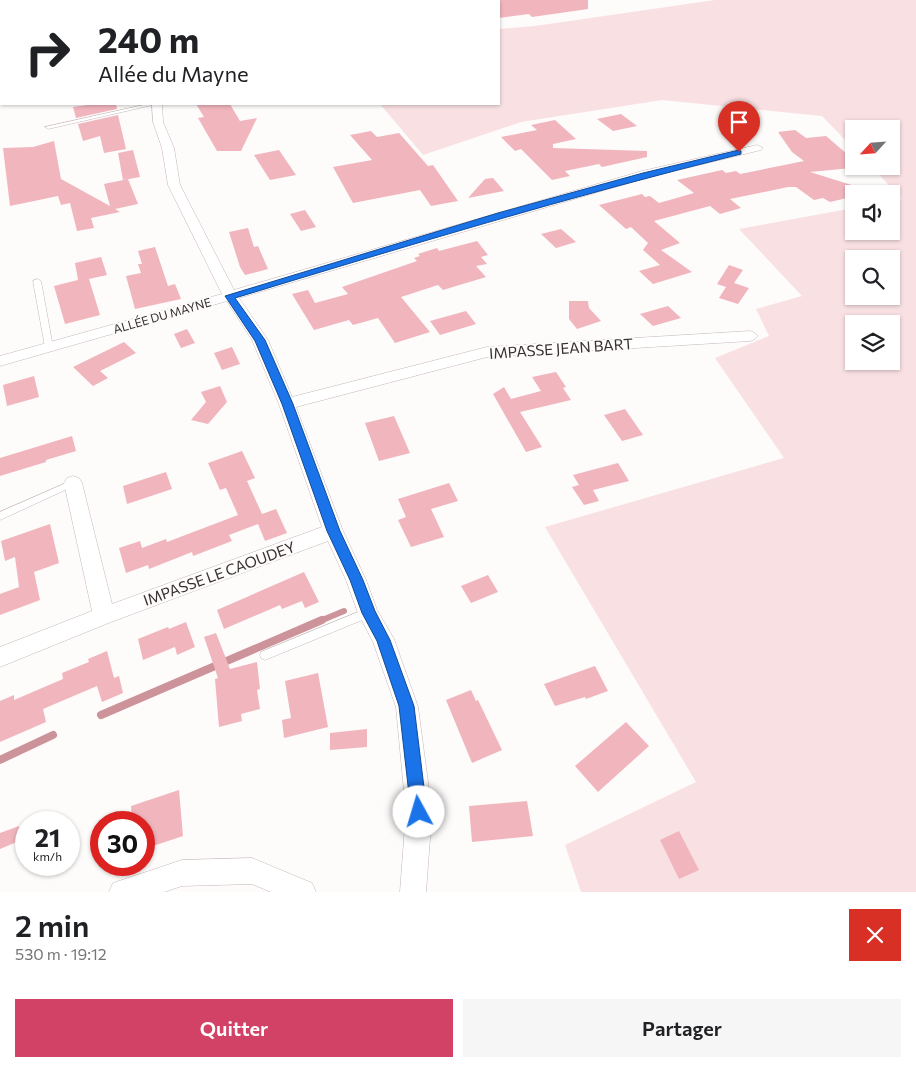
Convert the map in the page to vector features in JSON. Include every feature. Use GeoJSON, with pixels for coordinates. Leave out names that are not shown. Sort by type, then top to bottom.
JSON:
{"type":"FeatureCollection","features":[{"type":"Feature","properties":{"kind":"street"},"geometry":{"type":"LineString","coordinates":[[155,105],[158,122],[168,148],[174,185],[230,296],[260,340],[288,404],[334,531],[356,580],[368,613],[383,640],[407,706],[419,812],[413,892]]}},
{"type":"Feature","properties":{"kind":"street","name":"ALLÉE DU MAYNE"},"geometry":{"type":"LineString","coordinates":[[0,361],[230,296],[646,174],[757,148]]}},
{"type":"Feature","properties":{"kind":"street","name":"IMPASSE JEAN BART"},"geometry":{"type":"LineString","coordinates":[[288,404],[487,352],[750,336]]}},
{"type":"Feature","properties":{"kind":"street"},"geometry":{"type":"LineString","coordinates":[[73,482],[104,616]]}},
{"type":"Feature","properties":{"kind":"street","name":"IMPASSE LE CAOUDEY"},"geometry":{"type":"LineString","coordinates":[[0,657],[104,616],[334,531]]}},
{"type":"Feature","properties":{"kind":"street"},"geometry":{"type":"LineString","coordinates":[[122,892],[182,873],[252,870],[303,892]]}},
{"type":"Feature","properties":{"kind":"lane"},"geometry":{"type":"LineString","coordinates":[[48,127],[150,105]]}},
{"type":"Feature","properties":{"kind":"lane"},"geometry":{"type":"LineString","coordinates":[[37,281],[49,347]]}},
{"type":"Feature","properties":{"kind":"lane"},"geometry":{"type":"LineString","coordinates":[[0,516],[73,482]]}},
{"type":"Feature","properties":{"kind":"lane"},"geometry":{"type":"LineString","coordinates":[[266,655],[368,613]]}},
{"type":"Feature","properties":{"kind":"shaded area"},"geometry":{"type":"Polygon","coordinates":[[[715,0],[916,0],[916,892],[581,892],[565,845],[696,782],[545,527],[784,458],[715,358],[769,336],[756,309],[802,296],[739,229],[845,210],[845,240],[900,240],[900,200],[902,199],[900,197],[900,185],[889,185],[879,175],[900,175],[900,120],[845,120],[845,140],[822,116],[662,100],[521,122],[423,155],[381,105],[500,105],[500,29],[535,26],[715,0]]]}},
{"type":"Feature","properties":{"kind":"building"},"geometry":{"type":"Polygon","coordinates":[[[500,0],[588,0],[588,9],[532,17],[529,14],[500,18],[500,0]]]}},
{"type":"Feature","properties":{"kind":"building"},"geometry":{"type":"Polygon","coordinates":[[[116,105],[117,109],[76,118],[73,107],[116,105]]]}},
{"type":"Feature","properties":{"kind":"building"},"geometry":{"type":"Polygon","coordinates":[[[197,105],[231,105],[240,121],[257,118],[241,151],[217,151],[198,118],[204,117],[197,105]]]}},
{"type":"Feature","properties":{"kind":"building"},"geometry":{"type":"Polygon","coordinates":[[[621,114],[637,126],[613,131],[597,119],[621,114]]]}},
{"type":"Feature","properties":{"kind":"building"},"geometry":{"type":"Polygon","coordinates":[[[118,115],[126,149],[104,153],[100,136],[83,141],[78,124],[118,115]]]}},
{"type":"Feature","properties":{"kind":"building"},"geometry":{"type":"Polygon","coordinates":[[[555,120],[576,139],[553,144],[553,148],[647,151],[647,157],[602,167],[599,164],[565,171],[570,176],[552,180],[521,149],[515,151],[501,137],[537,130],[531,125],[555,120]]]}},
{"type":"Feature","properties":{"kind":"building"},"geometry":{"type":"Polygon","coordinates":[[[795,130],[806,138],[826,136],[845,152],[845,169],[810,172],[852,185],[845,185],[845,198],[830,202],[823,198],[814,200],[796,187],[788,187],[730,199],[741,208],[720,214],[710,206],[654,221],[680,243],[661,250],[692,272],[653,284],[639,271],[660,265],[643,250],[648,243],[631,227],[626,229],[599,205],[642,194],[645,197],[650,196],[659,203],[694,193],[677,180],[722,170],[726,173],[736,171],[740,174],[804,161],[792,152],[778,132],[795,130]]]}},
{"type":"Feature","properties":{"kind":"building"},"geometry":{"type":"Polygon","coordinates":[[[371,131],[377,137],[399,133],[428,166],[433,165],[458,201],[431,206],[420,190],[353,203],[333,167],[372,160],[350,135],[371,131]]]}},
{"type":"Feature","properties":{"kind":"building"},"geometry":{"type":"Polygon","coordinates":[[[54,141],[61,179],[110,206],[104,184],[128,179],[138,204],[115,209],[120,212],[91,218],[94,228],[77,231],[70,203],[61,205],[58,196],[10,206],[3,148],[33,147],[54,141]]]}},
{"type":"Feature","properties":{"kind":"building"},"geometry":{"type":"Polygon","coordinates":[[[133,150],[140,177],[123,180],[118,153],[133,150]]]}},
{"type":"Feature","properties":{"kind":"building"},"geometry":{"type":"Polygon","coordinates":[[[279,150],[296,175],[270,180],[254,155],[279,150]]]}},
{"type":"Feature","properties":{"kind":"building"},"geometry":{"type":"Polygon","coordinates":[[[493,178],[504,191],[468,198],[485,179],[493,178]]]}},
{"type":"Feature","properties":{"kind":"building"},"geometry":{"type":"Polygon","coordinates":[[[305,210],[316,227],[301,231],[290,214],[305,210]]]}},
{"type":"Feature","properties":{"kind":"building"},"geometry":{"type":"Polygon","coordinates":[[[248,228],[254,247],[258,246],[268,269],[245,275],[240,267],[229,232],[248,228]]]}},
{"type":"Feature","properties":{"kind":"building"},"geometry":{"type":"Polygon","coordinates":[[[561,229],[576,242],[556,248],[541,234],[561,229]]]}},
{"type":"Feature","properties":{"kind":"building"},"geometry":{"type":"Polygon","coordinates":[[[477,241],[488,255],[481,257],[487,264],[476,266],[486,277],[443,290],[438,285],[401,297],[430,332],[395,343],[378,318],[353,325],[349,320],[314,330],[292,294],[308,290],[315,303],[348,294],[342,287],[417,261],[414,258],[420,256],[418,254],[437,248],[439,251],[477,241]]]}},
{"type":"Feature","properties":{"kind":"building"},"geometry":{"type":"Polygon","coordinates":[[[155,247],[168,286],[175,284],[181,299],[135,309],[126,276],[141,273],[138,264],[142,264],[138,251],[155,247]]]}},
{"type":"Feature","properties":{"kind":"building"},"geometry":{"type":"Polygon","coordinates":[[[101,257],[107,275],[89,279],[100,315],[65,324],[54,286],[78,280],[75,263],[101,257]]]}},
{"type":"Feature","properties":{"kind":"building"},"geometry":{"type":"Polygon","coordinates":[[[729,265],[743,270],[734,283],[749,288],[738,304],[719,298],[726,287],[717,284],[729,265]]]}},
{"type":"Feature","properties":{"kind":"building"},"geometry":{"type":"Polygon","coordinates":[[[569,301],[588,301],[589,308],[601,321],[577,329],[569,319],[569,301]]]}},
{"type":"Feature","properties":{"kind":"building"},"geometry":{"type":"Polygon","coordinates":[[[668,306],[681,318],[653,326],[640,314],[668,306]]]}},
{"type":"Feature","properties":{"kind":"building"},"geometry":{"type":"Polygon","coordinates":[[[466,311],[476,324],[440,335],[430,321],[466,311]]]}},
{"type":"Feature","properties":{"kind":"building"},"geometry":{"type":"Polygon","coordinates":[[[187,329],[195,343],[181,348],[174,334],[187,329]]]}},
{"type":"Feature","properties":{"kind":"building"},"geometry":{"type":"Polygon","coordinates":[[[124,342],[136,353],[100,371],[108,378],[93,386],[73,367],[124,342]]]}},
{"type":"Feature","properties":{"kind":"building"},"geometry":{"type":"Polygon","coordinates":[[[232,347],[240,364],[222,370],[214,353],[232,347]]]}},
{"type":"Feature","properties":{"kind":"building"},"geometry":{"type":"Polygon","coordinates":[[[556,372],[566,387],[563,388],[571,400],[520,412],[542,447],[526,452],[493,394],[504,387],[511,399],[541,391],[532,377],[556,372]]]}},
{"type":"Feature","properties":{"kind":"building"},"geometry":{"type":"Polygon","coordinates":[[[34,376],[39,397],[7,406],[3,385],[34,376]]]}},
{"type":"Feature","properties":{"kind":"building"},"geometry":{"type":"Polygon","coordinates":[[[220,386],[227,402],[208,424],[191,420],[206,402],[201,392],[220,386]]]}},
{"type":"Feature","properties":{"kind":"building"},"geometry":{"type":"Polygon","coordinates":[[[625,409],[643,435],[622,441],[604,415],[625,409]]]}},
{"type":"Feature","properties":{"kind":"building"},"geometry":{"type":"Polygon","coordinates":[[[394,416],[410,453],[379,461],[365,423],[394,416]]]}},
{"type":"Feature","properties":{"kind":"building"},"geometry":{"type":"Polygon","coordinates":[[[72,436],[76,451],[0,476],[0,458],[72,436]]]}},
{"type":"Feature","properties":{"kind":"building"},"geometry":{"type":"Polygon","coordinates":[[[242,451],[255,478],[247,481],[262,514],[276,509],[287,533],[265,541],[258,524],[229,535],[232,541],[193,556],[192,552],[149,569],[148,565],[126,573],[119,548],[140,541],[142,548],[166,539],[167,542],[238,515],[226,488],[220,490],[208,463],[242,451]]]}},
{"type":"Feature","properties":{"kind":"building"},"geometry":{"type":"Polygon","coordinates":[[[618,463],[629,481],[593,490],[599,501],[584,505],[572,487],[579,485],[573,475],[618,463]]]}},
{"type":"Feature","properties":{"kind":"building"},"geometry":{"type":"Polygon","coordinates":[[[166,472],[172,489],[127,504],[123,486],[166,472]]]}},
{"type":"Feature","properties":{"kind":"building"},"geometry":{"type":"Polygon","coordinates":[[[449,483],[458,501],[431,509],[444,537],[411,547],[398,520],[406,517],[398,499],[449,483]]]}},
{"type":"Feature","properties":{"kind":"building"},"geometry":{"type":"Polygon","coordinates":[[[50,524],[59,563],[34,572],[40,600],[0,615],[0,594],[19,587],[15,557],[5,561],[1,541],[50,524]]]}},
{"type":"Feature","properties":{"kind":"building"},"geometry":{"type":"Polygon","coordinates":[[[304,572],[319,602],[305,608],[302,601],[282,609],[280,605],[224,629],[217,610],[304,572]]]}},
{"type":"Feature","properties":{"kind":"building"},"geometry":{"type":"Polygon","coordinates":[[[488,575],[498,592],[471,603],[461,586],[488,575]]]}},
{"type":"Feature","properties":{"kind":"building"},"geometry":{"type":"Polygon","coordinates":[[[186,622],[195,647],[177,655],[175,647],[143,660],[138,639],[186,622]]]}},
{"type":"Feature","properties":{"kind":"building"},"geometry":{"type":"Polygon","coordinates":[[[216,633],[230,669],[257,662],[260,689],[257,690],[260,709],[241,714],[242,721],[219,727],[215,679],[218,678],[204,637],[216,633]]]}},
{"type":"Feature","properties":{"kind":"building"},"geometry":{"type":"Polygon","coordinates":[[[107,651],[114,678],[119,676],[123,693],[102,702],[97,686],[43,709],[46,722],[0,742],[0,701],[14,695],[14,700],[63,679],[62,673],[89,662],[88,659],[107,651]]]}},
{"type":"Feature","properties":{"kind":"building"},"geometry":{"type":"Polygon","coordinates":[[[595,666],[608,691],[586,699],[585,697],[555,706],[544,684],[595,666]]]}},
{"type":"Feature","properties":{"kind":"building"},"geometry":{"type":"Polygon","coordinates":[[[318,673],[328,727],[284,738],[282,720],[291,718],[285,681],[318,673]]]}},
{"type":"Feature","properties":{"kind":"building"},"geometry":{"type":"Polygon","coordinates":[[[471,690],[476,701],[478,700],[502,750],[472,763],[446,700],[471,690]]]}},
{"type":"Feature","properties":{"kind":"building"},"geometry":{"type":"Polygon","coordinates":[[[626,722],[649,746],[598,792],[575,766],[626,722]]]}},
{"type":"Feature","properties":{"kind":"building"},"geometry":{"type":"Polygon","coordinates":[[[367,729],[367,747],[330,750],[330,733],[367,729]]]}},
{"type":"Feature","properties":{"kind":"building"},"geometry":{"type":"Polygon","coordinates":[[[179,790],[183,836],[155,845],[155,811],[131,811],[131,806],[179,790]]]}},
{"type":"Feature","properties":{"kind":"building"},"geometry":{"type":"Polygon","coordinates":[[[527,801],[533,836],[472,842],[469,806],[527,801]]]}},
{"type":"Feature","properties":{"kind":"building"},"geometry":{"type":"Polygon","coordinates":[[[15,827],[15,843],[0,849],[0,833],[15,827]]]}},
{"type":"Feature","properties":{"kind":"building"},"geometry":{"type":"Polygon","coordinates":[[[679,831],[699,870],[679,879],[660,840],[679,831]]]}},
{"type":"Feature","properties":{"kind":"waterway"},"geometry":{"type":"LineString","coordinates":[[320,621],[344,611]]}},
{"type":"Feature","properties":{"kind":"waterway"},"geometry":{"type":"LineString","coordinates":[[101,715],[322,620]]}},
{"type":"Feature","properties":{"kind":"waterway"},"geometry":{"type":"LineString","coordinates":[[0,760],[53,735]]}},
{"type":"Feature","properties":{"kind":"route"},"geometry":{"type":"LineString","coordinates":[[419,812],[407,706],[383,640],[368,613],[356,580],[334,531],[288,404],[260,340],[230,296],[501,215],[646,174],[739,152]]}}]}
